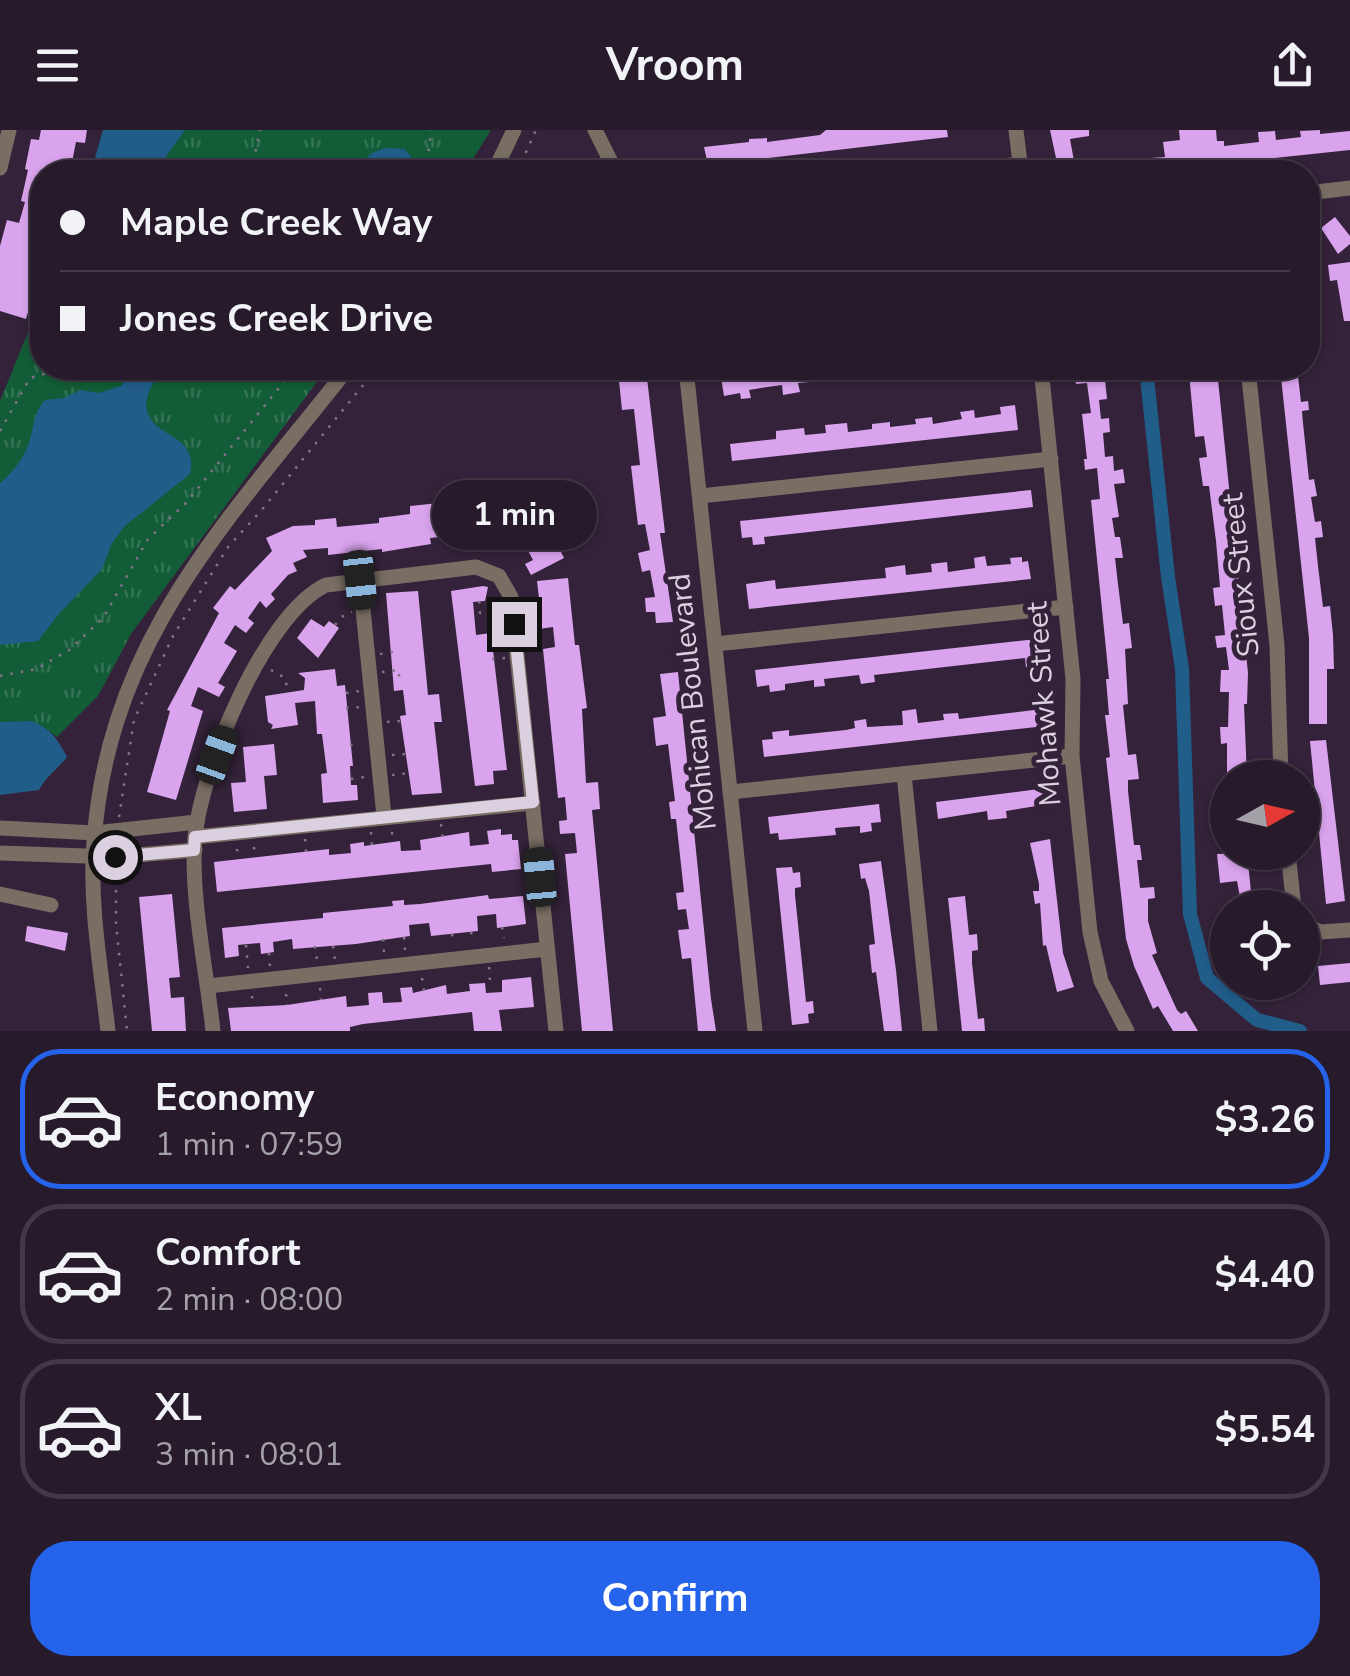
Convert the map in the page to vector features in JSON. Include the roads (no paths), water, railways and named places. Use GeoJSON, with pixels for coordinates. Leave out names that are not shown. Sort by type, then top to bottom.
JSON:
{"type":"FeatureCollection","features":[{"type":"Feature","properties":{"kind":"street"},"geometry":{"type":"LineString","coordinates":[[0,168],[9,130]]}},
{"type":"Feature","properties":{"kind":"street"},"geometry":{"type":"LineString","coordinates":[[500,160],[514,130]]}},
{"type":"Feature","properties":{"kind":"street"},"geometry":{"type":"LineString","coordinates":[[596,130],[610,160]]}},
{"type":"Feature","properties":{"kind":"street"},"geometry":{"type":"LineString","coordinates":[[1016,130],[1019,160]]}},
{"type":"Feature","properties":{"kind":"street"},"geometry":{"type":"LineString","coordinates":[[1320,191],[1350,188]]}},
{"type":"Feature","properties":{"kind":"street"},"geometry":{"type":"LineString","coordinates":[[108,1031],[94,902],[95,833],[111,738],[136,664],[194,564],[339,380]]}},
{"type":"Feature","properties":{"kind":"street","name":"Mohican Boulevard"},"geometry":{"type":"LineString","coordinates":[[687,380],[755,1031]]}},
{"type":"Feature","properties":{"kind":"street","name":"Mohawk Street"},"geometry":{"type":"LineString","coordinates":[[1042,380],[1073,679],[1072,756],[1093,952],[1108,999],[1127,1031]]}},
{"type":"Feature","properties":{"kind":"street","name":"Sioux Street"},"geometry":{"type":"LineString","coordinates":[[1249,380],[1277,645],[1280,760]]}},
{"type":"Feature","properties":{"kind":"street"},"geometry":{"type":"LineString","coordinates":[[700,496],[1051,459]]}},
{"type":"Feature","properties":{"kind":"street"},"geometry":{"type":"LineString","coordinates":[[212,1031],[196,836],[229,720],[257,661],[297,605],[312,592],[340,581],[476,566],[500,576],[507,585],[512,610],[556,1031]]}},
{"type":"Feature","properties":{"kind":"street"},"geometry":{"type":"LineString","coordinates":[[360,580],[384,816]]}},
{"type":"Feature","properties":{"kind":"street"},"geometry":{"type":"LineString","coordinates":[[715,644],[1066,607]]}},
{"type":"Feature","properties":{"kind":"street"},"geometry":{"type":"LineString","coordinates":[[730,792],[1072,756]]}},
{"type":"Feature","properties":{"kind":"street"},"geometry":{"type":"LineString","coordinates":[[904,774],[930,1031]]}},
{"type":"Feature","properties":{"kind":"street"},"geometry":{"type":"LineString","coordinates":[[0,828],[196,836],[533,802]]}},
{"type":"Feature","properties":{"kind":"street"},"geometry":{"type":"LineString","coordinates":[[0,853],[115,857],[196,836]]}},
{"type":"Feature","properties":{"kind":"street"},"geometry":{"type":"LineString","coordinates":[[0,894],[50,905]]}},
{"type":"Feature","properties":{"kind":"street"},"geometry":{"type":"LineString","coordinates":[[1320,932],[1350,930]]}},
{"type":"Feature","properties":{"kind":"street"},"geometry":{"type":"LineString","coordinates":[[208,986],[547,949]]}},
{"type":"Feature","properties":{"kind":"water"},"geometry":{"type":"Polygon","coordinates":[[[103,130],[185,130],[164,160],[94,160],[103,130]]]}},
{"type":"Feature","properties":{"kind":"water"},"geometry":{"type":"Polygon","coordinates":[[[385,148],[404,149],[413,160],[364,160],[385,148]]]}},
{"type":"Feature","properties":{"kind":"water"},"geometry":{"type":"Polygon","coordinates":[[[125,380],[154,380],[146,401],[149,416],[188,450],[190,474],[125,526],[112,543],[102,569],[38,641],[0,645],[0,483],[23,456],[45,400],[64,398],[81,390],[99,393],[121,386],[125,380]]]}},
{"type":"Feature","properties":{"kind":"water"},"geometry":{"type":"Polygon","coordinates":[[[31,721],[53,735],[67,757],[39,790],[0,795],[0,722],[31,721]]]}},
{"type":"Feature","properties":{"kind":"waterway"},"geometry":{"type":"LineString","coordinates":[[1147,380],[1182,669],[1190,914],[1207,978],[1257,1020],[1300,1031]]}}]}
